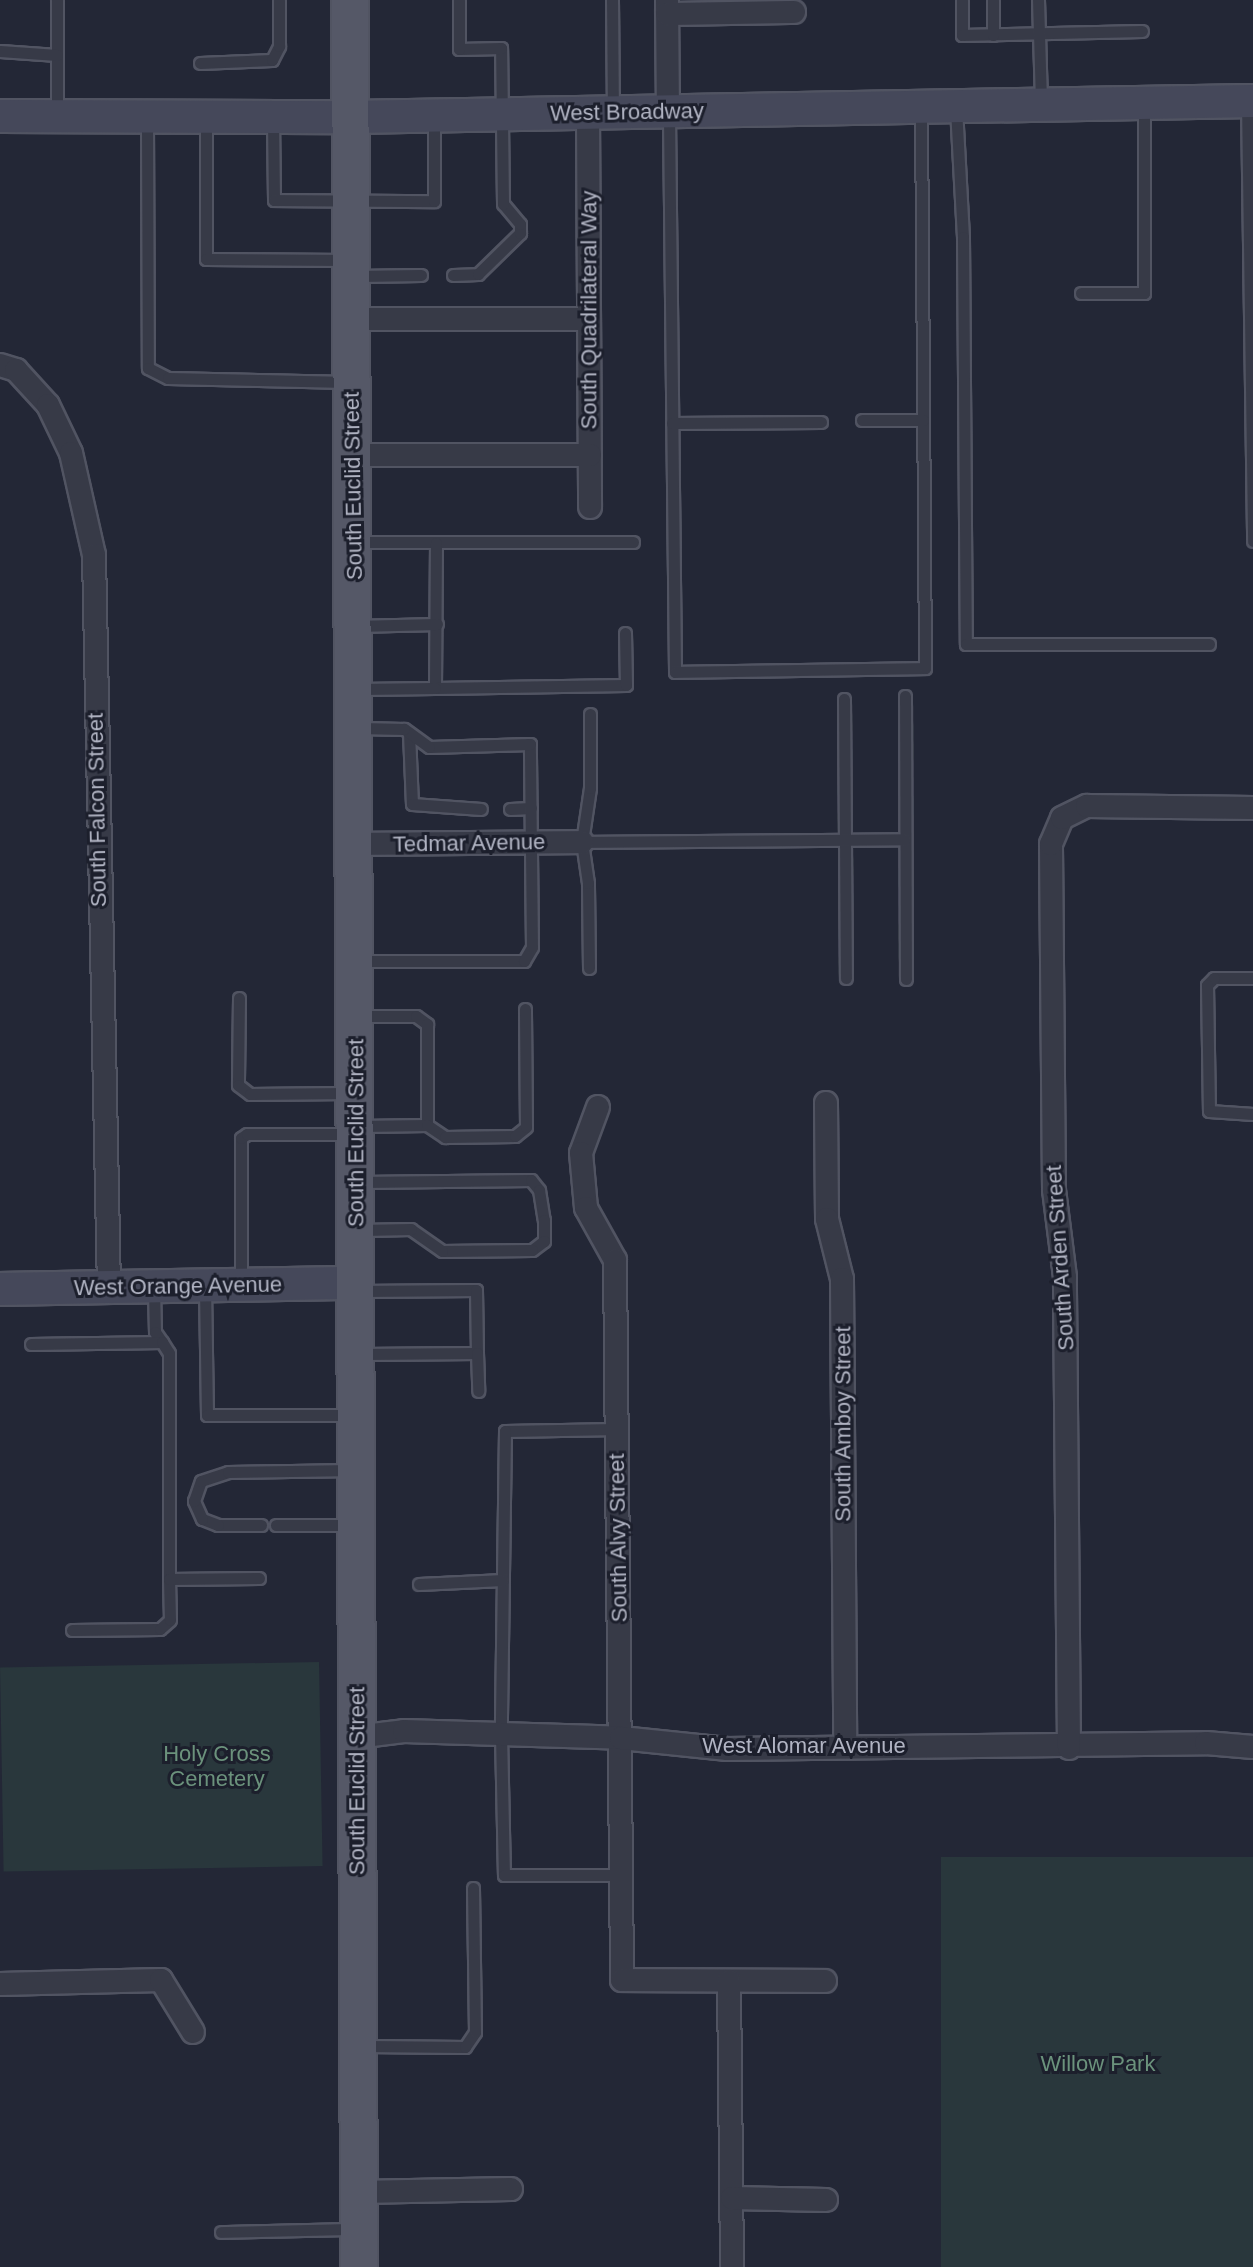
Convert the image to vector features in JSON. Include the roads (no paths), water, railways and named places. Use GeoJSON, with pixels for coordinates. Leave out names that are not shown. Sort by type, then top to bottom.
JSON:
{"type":"FeatureCollection","features":[{"type":"Feature","properties":{"kind":"main road","name":"South Euclid Street"},"geometry":{"type":"LineString","coordinates":[[350,0],[353,689],[357,844],[359,2267]]}},
{"type":"Feature","properties":{"kind":"main road","name":"West Broadway"},"geometry":{"type":"LineString","coordinates":[[0,116],[350,117],[1250,101]]}},
{"type":"Feature","properties":{"kind":"main road","name":"West Orange Avenue"},"geometry":{"type":"LineString","coordinates":[[0,1289],[241,1284],[356,1287]]}},
{"type":"Feature","properties":{"kind":"street"},"geometry":{"type":"LineString","coordinates":[[668,111],[667,7],[794,12]]}},
{"type":"Feature","properties":{"kind":"street","name":"South Quadrilateral Way"},"geometry":{"type":"LineString","coordinates":[[590,507],[589,319],[600,112]]}},
{"type":"Feature","properties":{"kind":"street"},"geometry":{"type":"LineString","coordinates":[[351,319],[589,319]]}},
{"type":"Feature","properties":{"kind":"street","name":"South Falcon Street"},"geometry":{"type":"LineString","coordinates":[[0,365],[16,370],[48,405],[71,453],[94,555],[109,1288]]}},
{"type":"Feature","properties":{"kind":"street"},"geometry":{"type":"LineString","coordinates":[[353,455],[590,455]]}},
{"type":"Feature","properties":{"kind":"street","name":"South Arden Street"},"geometry":{"type":"LineString","coordinates":[[1069,1748],[1065,1277],[1054,1190],[1051,844],[1062,818],[1087,806],[1253,808]]}},
{"type":"Feature","properties":{"kind":"street","name":"Tedmar Avenue"},"geometry":{"type":"LineString","coordinates":[[357,844],[582,842]]}},
{"type":"Feature","properties":{"kind":"street","name":"South Amboy Street"},"geometry":{"type":"LineString","coordinates":[[826,1103],[827,1219],[842,1279],[845,1747]]}},
{"type":"Feature","properties":{"kind":"street","name":"South Alvy Street"},"geometry":{"type":"LineString","coordinates":[[598,1107],[581,1153],[586,1208],[615,1260],[622,1980],[729,1981]]}},
{"type":"Feature","properties":{"kind":"street","name":"West Alomar Avenue"},"geometry":{"type":"LineString","coordinates":[[356,1737],[404,1731],[501,1734],[621,1738],[727,1749],[1069,1748],[1206,1743],[1253,1747]]}},
{"type":"Feature","properties":{"kind":"street"},"geometry":{"type":"LineString","coordinates":[[0,1984],[161,1980],[193,2032]]}},
{"type":"Feature","properties":{"kind":"street"},"geometry":{"type":"LineString","coordinates":[[732,2267],[729,1981],[825,1981]]}},
{"type":"Feature","properties":{"kind":"street"},"geometry":{"type":"LineString","coordinates":[[359,2192],[511,2189]]}},
{"type":"Feature","properties":{"kind":"street"},"geometry":{"type":"LineString","coordinates":[[732,2198],[826,2200]]}},
{"type":"Feature","properties":{"kind":"lane"},"geometry":{"type":"LineString","coordinates":[[57,0],[57,116]]}},
{"type":"Feature","properties":{"kind":"lane"},"geometry":{"type":"LineString","coordinates":[[200,63],[272,60],[279,46],[279,0]]}},
{"type":"Feature","properties":{"kind":"lane"},"geometry":{"type":"LineString","coordinates":[[453,275],[478,274],[520,233],[520,224],[503,204],[501,48],[459,49],[459,0]]}},
{"type":"Feature","properties":{"kind":"lane"},"geometry":{"type":"LineString","coordinates":[[600,112],[612,0]]}},
{"type":"Feature","properties":{"kind":"lane"},"geometry":{"type":"LineString","coordinates":[[962,0],[962,35],[1142,31]]}},
{"type":"Feature","properties":{"kind":"lane"},"geometry":{"type":"LineString","coordinates":[[993,0],[993,35]]}},
{"type":"Feature","properties":{"kind":"lane"},"geometry":{"type":"LineString","coordinates":[[1038,0],[1042,105]]}},
{"type":"Feature","properties":{"kind":"lane"},"geometry":{"type":"LineString","coordinates":[[0,51],[57,55]]}},
{"type":"Feature","properties":{"kind":"lane"},"geometry":{"type":"LineString","coordinates":[[1250,101],[1253,541]]}},
{"type":"Feature","properties":{"kind":"lane"},"geometry":{"type":"LineString","coordinates":[[1081,293],[1144,293],[1144,103]]}},
{"type":"Feature","properties":{"kind":"lane"},"geometry":{"type":"LineString","coordinates":[[956,106],[963,237],[966,644],[1209,644]]}},
{"type":"Feature","properties":{"kind":"lane"},"geometry":{"type":"LineString","coordinates":[[668,111],[675,672],[925,668],[921,107]]}},
{"type":"Feature","properties":{"kind":"lane"},"geometry":{"type":"LineString","coordinates":[[273,117],[274,200],[434,201],[434,115]]}},
{"type":"Feature","properties":{"kind":"lane"},"geometry":{"type":"LineString","coordinates":[[147,116],[148,368],[168,378],[352,382]]}},
{"type":"Feature","properties":{"kind":"lane"},"geometry":{"type":"LineString","coordinates":[[206,117],[206,259],[421,275]]}},
{"type":"Feature","properties":{"kind":"lane"},"geometry":{"type":"LineString","coordinates":[[862,420],[923,420]]}},
{"type":"Feature","properties":{"kind":"lane"},"geometry":{"type":"LineString","coordinates":[[672,423],[821,422]]}},
{"type":"Feature","properties":{"kind":"lane"},"geometry":{"type":"LineString","coordinates":[[354,542],[633,542]]}},
{"type":"Feature","properties":{"kind":"lane"},"geometry":{"type":"LineString","coordinates":[[435,688],[436,543]]}},
{"type":"Feature","properties":{"kind":"lane"},"geometry":{"type":"LineString","coordinates":[[355,626],[437,624]]}},
{"type":"Feature","properties":{"kind":"lane"},"geometry":{"type":"LineString","coordinates":[[353,689],[626,685],[625,633]]}},
{"type":"Feature","properties":{"kind":"lane"},"geometry":{"type":"LineString","coordinates":[[905,696],[906,979]]}},
{"type":"Feature","properties":{"kind":"lane"},"geometry":{"type":"LineString","coordinates":[[844,699],[846,978]]}},
{"type":"Feature","properties":{"kind":"lane"},"geometry":{"type":"LineString","coordinates":[[589,968],[588,883],[582,842],[590,788],[590,714]]}},
{"type":"Feature","properties":{"kind":"lane"},"geometry":{"type":"LineString","coordinates":[[354,728],[409,733],[429,747],[530,744],[532,842],[532,947],[524,961],[357,961]]}},
{"type":"Feature","properties":{"kind":"lane"},"geometry":{"type":"LineString","coordinates":[[409,733],[412,804],[481,809]]}},
{"type":"Feature","properties":{"kind":"lane"},"geometry":{"type":"LineString","coordinates":[[510,809],[531,808]]}},
{"type":"Feature","properties":{"kind":"lane"},"geometry":{"type":"LineString","coordinates":[[582,842],[905,839]]}},
{"type":"Feature","properties":{"kind":"lane"},"geometry":{"type":"LineString","coordinates":[[1253,978],[1214,978],[1207,985],[1209,1111],[1253,1114]]}},
{"type":"Feature","properties":{"kind":"lane"},"geometry":{"type":"LineString","coordinates":[[239,998],[238,1085],[250,1094],[356,1118],[427,1125],[445,1137],[515,1136],[526,1127],[525,1009]]}},
{"type":"Feature","properties":{"kind":"lane"},"geometry":{"type":"LineString","coordinates":[[357,1016],[416,1016],[427,1024],[427,1125]]}},
{"type":"Feature","properties":{"kind":"lane"},"geometry":{"type":"LineString","coordinates":[[241,1284],[241,1138],[247,1134],[356,1118]]}},
{"type":"Feature","properties":{"kind":"lane"},"geometry":{"type":"LineString","coordinates":[[356,1182],[531,1180],[539,1190],[544,1241],[532,1250],[442,1251],[411,1229],[356,1230]]}},
{"type":"Feature","properties":{"kind":"lane"},"geometry":{"type":"LineString","coordinates":[[72,1630],[160,1629],[170,1620],[169,1353],[155,1332],[154,1285]]}},
{"type":"Feature","properties":{"kind":"lane"},"geometry":{"type":"LineString","coordinates":[[205,1285],[207,1415],[358,1415]]}},
{"type":"Feature","properties":{"kind":"lane"},"geometry":{"type":"LineString","coordinates":[[356,1287],[476,1290],[478,1391]]}},
{"type":"Feature","properties":{"kind":"lane"},"geometry":{"type":"LineString","coordinates":[[31,1344],[162,1342]]}},
{"type":"Feature","properties":{"kind":"lane"},"geometry":{"type":"LineString","coordinates":[[357,1354],[477,1353]]}},
{"type":"Feature","properties":{"kind":"lane"},"geometry":{"type":"LineString","coordinates":[[617,1429],[505,1431],[501,1734],[504,1875],[621,1875]]}},
{"type":"Feature","properties":{"kind":"lane"},"geometry":{"type":"LineString","coordinates":[[261,1525],[218,1525],[202,1519],[194,1501],[201,1481],[228,1472],[357,1470]]}},
{"type":"Feature","properties":{"kind":"lane"},"geometry":{"type":"LineString","coordinates":[[276,1525],[357,1525]]}},
{"type":"Feature","properties":{"kind":"lane"},"geometry":{"type":"LineString","coordinates":[[169,1579],[259,1578]]}},
{"type":"Feature","properties":{"kind":"lane"},"geometry":{"type":"LineString","coordinates":[[419,1584],[503,1580]]}},
{"type":"Feature","properties":{"kind":"lane"},"geometry":{"type":"LineString","coordinates":[[360,2046],[465,2047],[475,2032],[473,1888]]}},
{"type":"Feature","properties":{"kind":"lane"},"geometry":{"type":"LineString","coordinates":[[221,2232],[359,2229]]}},
{"type":"Feature","properties":{"kind":"park label","name":"Holy Cross Cemetery"},"geometry":{"type":"Point","coordinates":[217,1766]}},
{"type":"Feature","properties":{"kind":"park label","name":"Willow Park"},"geometry":{"type":"Point","coordinates":[1098,2064]}}]}
